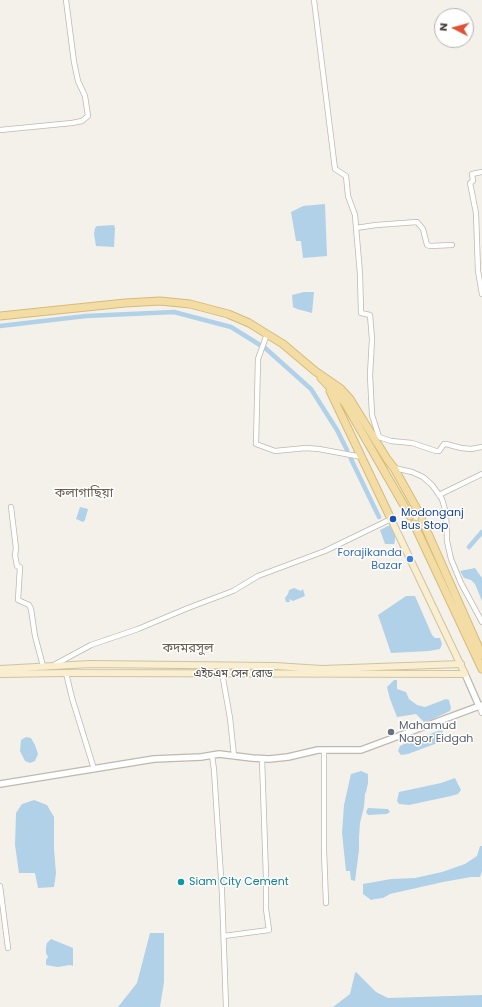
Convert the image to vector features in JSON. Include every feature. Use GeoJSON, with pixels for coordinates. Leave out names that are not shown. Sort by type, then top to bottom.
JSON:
{"type":"FeatureCollection","features":[{"type":"Feature","properties":{"kind":"main road"},"geometry":{"type":"LineString","coordinates":[[0,316],[125,303],[160,301],[190,304],[228,314],[249,323],[282,344],[315,371],[341,389],[350,399],[394,468],[418,512]]}},
{"type":"Feature","properties":{"kind":"main road"},"geometry":{"type":"LineString","coordinates":[[315,371],[345,403],[410,516]]}},
{"type":"Feature","properties":{"kind":"main road"},"geometry":{"type":"LineString","coordinates":[[326,383],[465,674]]}},
{"type":"Feature","properties":{"kind":"main road"},"geometry":{"type":"LineString","coordinates":[[422,520],[479,657],[482,669]]}},
{"type":"Feature","properties":{"kind":"main road"},"geometry":{"type":"LineString","coordinates":[[414,524],[479,657]]}},
{"type":"Feature","properties":{"kind":"main road","name":"এইচএম সেন রোড"},"geometry":{"type":"LineString","coordinates":[[0,669],[90,664],[221,665],[322,669],[461,664]]}},
{"type":"Feature","properties":{"kind":"main road"},"geometry":{"type":"LineString","coordinates":[[49,666],[50,673]]}},
{"type":"Feature","properties":{"kind":"main road","name":"এইচএম সেন রোড"},"geometry":{"type":"LineString","coordinates":[[0,674],[465,674]]}},
{"type":"Feature","properties":{"kind":"street"},"geometry":{"type":"LineString","coordinates":[[0,130],[72,123],[82,121],[88,116],[85,96],[78,81],[74,62],[66,0]]}},
{"type":"Feature","properties":{"kind":"street"},"geometry":{"type":"LineString","coordinates":[[314,0],[335,169],[346,176],[348,196],[355,215],[360,274],[361,314],[370,315],[372,322],[370,375],[371,407],[379,437],[390,441],[412,443],[436,451],[439,451],[444,444],[471,449],[482,447]]}},
{"type":"Feature","properties":{"kind":"street"},"geometry":{"type":"LineString","coordinates":[[482,172],[472,174],[474,181],[470,183],[476,213],[478,266],[482,294]]}},
{"type":"Feature","properties":{"kind":"street"},"geometry":{"type":"LineString","coordinates":[[356,228],[417,222],[423,229],[426,245],[452,245]]}},
{"type":"Feature","properties":{"kind":"street"},"geometry":{"type":"LineString","coordinates":[[267,334],[258,359],[256,444],[275,451],[306,448],[362,457]]}},
{"type":"Feature","properties":{"kind":"street"},"geometry":{"type":"LineString","coordinates":[[394,468],[412,472],[423,477],[432,485],[439,495],[446,514],[447,541],[451,559],[461,583],[482,622]]}},
{"type":"Feature","properties":{"kind":"street"},"geometry":{"type":"LineString","coordinates":[[439,495],[482,474]]}},
{"type":"Feature","properties":{"kind":"street"},"geometry":{"type":"LineString","coordinates":[[11,507],[16,548],[15,555],[17,566],[20,568],[18,600],[29,605],[31,609],[35,636],[49,666],[91,645],[138,629],[233,591],[258,576],[325,551],[391,519]]}},
{"type":"Feature","properties":{"kind":"street"},"geometry":{"type":"LineString","coordinates":[[66,673],[72,698],[94,769]]}},
{"type":"Feature","properties":{"kind":"street"},"geometry":{"type":"LineString","coordinates":[[222,673],[230,718],[234,756]]}},
{"type":"Feature","properties":{"kind":"street"},"geometry":{"type":"LineString","coordinates":[[465,674],[480,705],[482,713]]}},
{"type":"Feature","properties":{"kind":"street"},"geometry":{"type":"LineString","coordinates":[[0,784],[137,761],[219,754],[262,759],[318,750],[361,750],[480,705]]}},
{"type":"Feature","properties":{"kind":"street"},"geometry":{"type":"LineString","coordinates":[[324,750],[324,850],[326,903]]}},
{"type":"Feature","properties":{"kind":"street"},"geometry":{"type":"LineString","coordinates":[[212,755],[224,936],[226,1007]]}},
{"type":"Feature","properties":{"kind":"street"},"geometry":{"type":"LineString","coordinates":[[224,936],[269,930],[266,909],[262,759]]}},
{"type":"Feature","properties":{"kind":"street"},"geometry":{"type":"LineString","coordinates":[[0,886],[8,948]]}},
{"type":"Feature","properties":{"kind":"water"},"geometry":{"type":"Polygon","coordinates":[[[325,204],[327,256],[303,258],[301,241],[296,241],[291,212],[303,206],[325,204]]]}},
{"type":"Feature","properties":{"kind":"water"},"geometry":{"type":"Polygon","coordinates":[[[114,225],[114,247],[96,246],[94,234],[95,228],[97,226],[114,225]]]}},
{"type":"Feature","properties":{"kind":"water"},"geometry":{"type":"Polygon","coordinates":[[[304,292],[314,292],[312,313],[293,307],[292,295],[304,292]]]}},
{"type":"Feature","properties":{"kind":"water"},"geometry":{"type":"Polygon","coordinates":[[[80,507],[88,509],[83,522],[76,519],[80,507]]]}},
{"type":"Feature","properties":{"kind":"water"},"geometry":{"type":"Polygon","coordinates":[[[390,525],[395,536],[395,541],[394,544],[385,544],[380,530],[390,525]]]}},
{"type":"Feature","properties":{"kind":"water"},"geometry":{"type":"Polygon","coordinates":[[[475,568],[482,578],[482,601],[475,584],[471,580],[464,578],[460,571],[475,568]]]}},
{"type":"Feature","properties":{"kind":"water"},"geometry":{"type":"Polygon","coordinates":[[[294,588],[301,591],[303,589],[305,596],[293,601],[289,599],[290,602],[286,602],[285,598],[289,590],[294,588]]]}},
{"type":"Feature","properties":{"kind":"water"},"geometry":{"type":"Polygon","coordinates":[[[406,596],[415,596],[432,635],[435,638],[440,638],[442,644],[440,649],[391,653],[378,615],[406,596]]]}},
{"type":"Feature","properties":{"kind":"water"},"geometry":{"type":"Polygon","coordinates":[[[394,680],[397,680],[397,689],[406,692],[409,699],[417,705],[425,707],[446,699],[449,700],[451,708],[450,711],[424,722],[416,714],[397,717],[387,687],[394,680]]]}},
{"type":"Feature","properties":{"kind":"water"},"geometry":{"type":"Polygon","coordinates":[[[442,729],[444,738],[440,742],[408,754],[401,755],[398,751],[400,746],[406,743],[412,742],[442,729]]]}},
{"type":"Feature","properties":{"kind":"water"},"geometry":{"type":"Polygon","coordinates":[[[26,737],[31,738],[38,754],[35,761],[30,763],[25,761],[20,751],[21,740],[26,737]]]}},
{"type":"Feature","properties":{"kind":"water"},"geometry":{"type":"Polygon","coordinates":[[[361,771],[368,774],[368,783],[360,823],[359,850],[355,881],[351,880],[350,871],[346,871],[342,833],[344,805],[351,774],[361,771]]]}},
{"type":"Feature","properties":{"kind":"water"},"geometry":{"type":"Polygon","coordinates":[[[455,778],[461,790],[458,794],[409,805],[399,804],[397,801],[399,792],[441,783],[455,778]]]}},
{"type":"Feature","properties":{"kind":"water"},"geometry":{"type":"Polygon","coordinates":[[[34,800],[47,805],[54,817],[56,873],[54,887],[38,888],[35,873],[19,873],[15,845],[16,813],[22,804],[34,800]]]}},
{"type":"Feature","properties":{"kind":"water"},"geometry":{"type":"Polygon","coordinates":[[[368,808],[388,809],[390,812],[387,814],[368,815],[366,812],[368,808]]]}},
{"type":"Feature","properties":{"kind":"water"},"geometry":{"type":"Polygon","coordinates":[[[480,846],[482,846],[482,871],[480,877],[471,877],[443,882],[390,894],[383,898],[371,900],[363,894],[363,884],[391,879],[415,878],[442,872],[465,864],[477,856],[480,846]]]}},
{"type":"Feature","properties":{"kind":"water"},"geometry":{"type":"Polygon","coordinates":[[[150,933],[164,933],[164,982],[160,1007],[118,1007],[137,983],[150,933]]]}},
{"type":"Feature","properties":{"kind":"water"},"geometry":{"type":"Polygon","coordinates":[[[51,939],[73,948],[73,966],[58,967],[46,965],[46,960],[48,957],[46,947],[47,943],[51,939]]]}},
{"type":"Feature","properties":{"kind":"water"},"geometry":{"type":"Polygon","coordinates":[[[356,972],[376,992],[388,998],[482,995],[482,1007],[333,1007],[350,994],[356,972]]]}},
{"type":"Feature","properties":{"kind":"waterway"},"geometry":{"type":"LineString","coordinates":[[0,326],[86,316],[174,312],[231,327],[260,345]]}},
{"type":"Feature","properties":{"kind":"waterway"},"geometry":{"type":"LineString","coordinates":[[264,347],[311,389],[337,430],[347,450]]}},
{"type":"Feature","properties":{"kind":"waterway"},"geometry":{"type":"LineString","coordinates":[[351,459],[379,517]]}},
{"type":"Feature","properties":{"kind":"waterway"},"geometry":{"type":"LineString","coordinates":[[469,547],[482,532]]}},
{"type":"Feature","properties":{"kind":"place","name":"Modonganj Bus Stop"},"geometry":{"type":"Point","coordinates":[393,519]}},
{"type":"Feature","properties":{"kind":"place","name":"Forajikanda Bazar"},"geometry":{"type":"Point","coordinates":[410,559]}},
{"type":"Feature","properties":{"kind":"place","name":"Mahamud Nagor Eidgah"},"geometry":{"type":"Point","coordinates":[391,732]}},
{"type":"Feature","properties":{"kind":"place","name":"Siam City Cement"},"geometry":{"type":"Point","coordinates":[181,882]}},
{"type":"Feature","properties":{"kind":"district","name":"কলাগাছিয়া"},"geometry":{"type":"Point","coordinates":[84,494]}},
{"type":"Feature","properties":{"kind":"district","name":"কদমরসুল"},"geometry":{"type":"Point","coordinates":[188,649]}}]}
